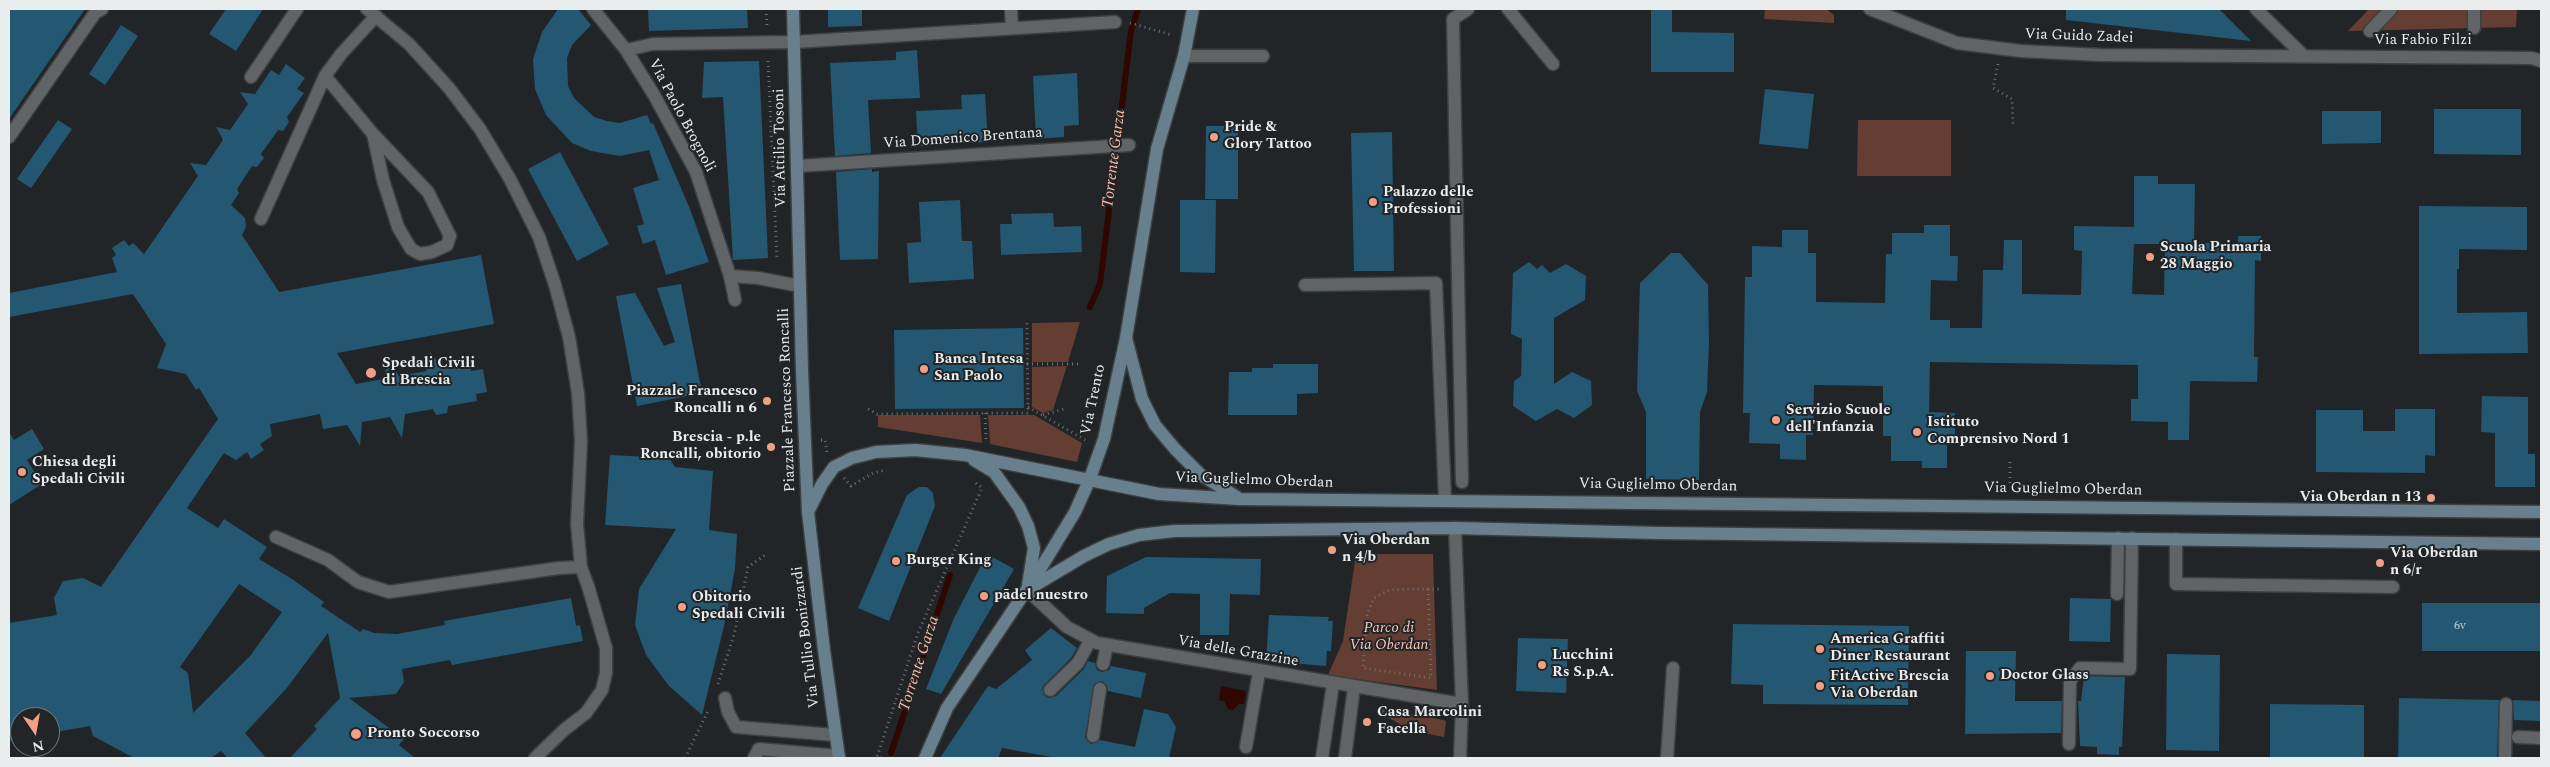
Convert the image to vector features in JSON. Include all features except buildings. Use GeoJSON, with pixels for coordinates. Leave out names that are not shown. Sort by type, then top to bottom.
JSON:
{"type":"FeatureCollection","features":[{"type":"Feature","properties":{"kind":"main road","name":"Via Attilio Tosoni"},"geometry":{"type":"LineString","coordinates":[[793,9],[800,286]]}},
{"type":"Feature","properties":{"kind":"main road","name":"Via Trento"},"geometry":{"type":"LineString","coordinates":[[925,758],[947,708],[1027,590],[1075,512],[1089,481],[1104,439],[1126,338],[1157,149],[1184,56],[1193,9]]}},
{"type":"Feature","properties":{"kind":"main road","name":"Piazzale Francesco Roncalli"},"geometry":{"type":"LineString","coordinates":[[800,286],[808,512]]}},
{"type":"Feature","properties":{"kind":"main road"},"geometry":{"type":"LineString","coordinates":[[1126,338],[1142,399],[1155,425],[1175,449],[1201,475],[1239,499]]}},
{"type":"Feature","properties":{"kind":"main road","name":"Via Guglielmo Oberdan"},"geometry":{"type":"LineString","coordinates":[[808,512],[822,484],[834,467],[852,458],[876,452],[915,450],[965,455],[1159,494],[1239,499],[2541,512]]}},
{"type":"Feature","properties":{"kind":"main road"},"geometry":{"type":"LineString","coordinates":[[965,455],[994,472],[1019,507],[1034,548],[1027,590]]}},
{"type":"Feature","properties":{"kind":"main road","name":"Via Tullio Bonizzardi"},"geometry":{"type":"LineString","coordinates":[[808,512],[840,750]]}},
{"type":"Feature","properties":{"kind":"main road"},"geometry":{"type":"LineString","coordinates":[[1027,590],[1084,556],[1109,544],[1139,535],[1174,531],[1455,528],[2541,544]]}},
{"type":"Feature","properties":{"kind":"street"},"geometry":{"type":"LineString","coordinates":[[9,137],[95,14],[102,9]]}},
{"type":"Feature","properties":{"kind":"street"},"geometry":{"type":"LineString","coordinates":[[251,76],[297,9]]}},
{"type":"Feature","properties":{"kind":"street","name":"Via Paolo Brognoli"},"geometry":{"type":"LineString","coordinates":[[594,9],[626,50],[654,95],[696,172],[730,276],[735,300]]}},
{"type":"Feature","properties":{"kind":"street"},"geometry":{"type":"LineString","coordinates":[[1011,9],[1012,28]]}},
{"type":"Feature","properties":{"kind":"street"},"geometry":{"type":"LineString","coordinates":[[1462,482],[1453,19],[1468,9]]}},
{"type":"Feature","properties":{"kind":"street"},"geometry":{"type":"LineString","coordinates":[[1508,9],[1553,64]]}},
{"type":"Feature","properties":{"kind":"street","name":"Via Guido Zadei"},"geometry":{"type":"LineString","coordinates":[[1870,9],[1957,43],[2002,49],[2100,55],[2299,56]]}},
{"type":"Feature","properties":{"kind":"street"},"geometry":{"type":"LineString","coordinates":[[2256,9],[2299,56]]}},
{"type":"Feature","properties":{"kind":"street"},"geometry":{"type":"LineString","coordinates":[[2370,31],[2392,9]]}},
{"type":"Feature","properties":{"kind":"street"},"geometry":{"type":"LineString","coordinates":[[2474,9],[2474,28]]}},
{"type":"Feature","properties":{"kind":"street"},"geometry":{"type":"LineString","coordinates":[[262,219],[325,76],[371,12],[408,44],[449,88],[480,129],[510,179],[538,237],[555,285],[569,337],[578,393],[581,441],[577,524],[580,568],[591,594],[606,648],[606,673],[602,690],[586,713],[564,730],[534,758]]}},
{"type":"Feature","properties":{"kind":"street","name":"Via Paolo Brognoli"},"geometry":{"type":"LineString","coordinates":[[626,50],[652,44],[794,42],[1115,22]]}},
{"type":"Feature","properties":{"kind":"street"},"geometry":{"type":"LineString","coordinates":[[1184,56],[1263,56]]}},
{"type":"Feature","properties":{"kind":"street","name":"Via Fabio Filzi"},"geometry":{"type":"LineString","coordinates":[[2299,56],[2532,58],[2541,61]]}},
{"type":"Feature","properties":{"kind":"street"},"geometry":{"type":"LineString","coordinates":[[325,76],[373,134],[428,192],[450,236],[447,245],[432,252],[420,254],[411,249],[398,227],[382,180],[373,134]]}},
{"type":"Feature","properties":{"kind":"street","name":"Via Domenico Brentana"},"geometry":{"type":"LineString","coordinates":[[798,166],[1129,145]]}},
{"type":"Feature","properties":{"kind":"street"},"geometry":{"type":"LineString","coordinates":[[730,276],[758,278],[800,286]]}},
{"type":"Feature","properties":{"kind":"street"},"geometry":{"type":"LineString","coordinates":[[1305,286],[1436,283],[1445,500]]}},
{"type":"Feature","properties":{"kind":"street"},"geometry":{"type":"LineString","coordinates":[[1455,528],[1462,704],[1460,758]]}},
{"type":"Feature","properties":{"kind":"street"},"geometry":{"type":"LineString","coordinates":[[276,537],[328,560],[358,582],[389,592],[559,568],[580,568]]}},
{"type":"Feature","properties":{"kind":"street"},"geometry":{"type":"LineString","coordinates":[[2117,594],[2118,538]]}},
{"type":"Feature","properties":{"kind":"street"},"geometry":{"type":"LineString","coordinates":[[2069,744],[2070,681],[2080,668],[2130,669],[2132,538]]}},
{"type":"Feature","properties":{"kind":"street"},"geometry":{"type":"LineString","coordinates":[[2176,539],[2176,584],[2393,588]]}},
{"type":"Feature","properties":{"kind":"street","name":"Via delle Grazzine"},"geometry":{"type":"LineString","coordinates":[[1027,590],[1067,627],[1090,641],[1259,672],[1462,704]]}},
{"type":"Feature","properties":{"kind":"street"},"geometry":{"type":"LineString","coordinates":[[1050,690],[1078,662],[1090,641]]}},
{"type":"Feature","properties":{"kind":"street"},"geometry":{"type":"LineString","coordinates":[[1103,664],[1107,645]]}},
{"type":"Feature","properties":{"kind":"street"},"geometry":{"type":"LineString","coordinates":[[1666,758],[1673,668]]}},
{"type":"Feature","properties":{"kind":"street"},"geometry":{"type":"LineString","coordinates":[[1246,747],[1259,672]]}},
{"type":"Feature","properties":{"kind":"street"},"geometry":{"type":"LineString","coordinates":[[1322,758],[1333,684]]}},
{"type":"Feature","properties":{"kind":"street"},"geometry":{"type":"LineString","coordinates":[[1345,758],[1354,687]]}},
{"type":"Feature","properties":{"kind":"street"},"geometry":{"type":"LineString","coordinates":[[1093,736],[1100,689]]}},
{"type":"Feature","properties":{"kind":"street"},"geometry":{"type":"LineString","coordinates":[[718,696],[736,727],[840,750]]}},
{"type":"Feature","properties":{"kind":"street"},"geometry":{"type":"LineString","coordinates":[[2505,758],[2506,704]]}},
{"type":"Feature","properties":{"kind":"street"},"geometry":{"type":"LineString","coordinates":[[2518,737],[2541,738]]}},
{"type":"Feature","properties":{"kind":"street"},"geometry":{"type":"LineString","coordinates":[[754,758],[759,749],[840,750]]}},
{"type":"Feature","properties":{"kind":"path"},"geometry":{"type":"LineString","coordinates":[[766,9],[767,28]]}},
{"type":"Feature","properties":{"kind":"path"},"geometry":{"type":"LineString","coordinates":[[1140,26],[1187,39]]}},
{"type":"Feature","properties":{"kind":"path"},"geometry":{"type":"LineString","coordinates":[[2002,49],[1992,88],[2012,99],[2013,126]]}},
{"type":"Feature","properties":{"kind":"path"},"geometry":{"type":"LineString","coordinates":[[768,61],[777,259]]}},
{"type":"Feature","properties":{"kind":"path"},"geometry":{"type":"LineString","coordinates":[[868,409],[878,414],[1028,412],[1027,323]]}},
{"type":"Feature","properties":{"kind":"path"},"geometry":{"type":"LineString","coordinates":[[1027,364],[1078,364]]}},
{"type":"Feature","properties":{"kind":"path"},"geometry":{"type":"LineString","coordinates":[[1028,406],[1087,442]]}},
{"type":"Feature","properties":{"kind":"path"},"geometry":{"type":"LineString","coordinates":[[1043,416],[1064,409]]}},
{"type":"Feature","properties":{"kind":"path"},"geometry":{"type":"LineString","coordinates":[[985,413],[986,447]]}},
{"type":"Feature","properties":{"kind":"path"},"geometry":{"type":"LineString","coordinates":[[2010,462],[2010,487]]}},
{"type":"Feature","properties":{"kind":"path"},"geometry":{"type":"LineString","coordinates":[[851,486],[872,473],[888,469]]}},
{"type":"Feature","properties":{"kind":"path"},"geometry":{"type":"LineString","coordinates":[[881,758],[877,757],[918,633],[982,488],[967,476]]}},
{"type":"Feature","properties":{"kind":"path"},"geometry":{"type":"LineString","coordinates":[[685,758],[718,696],[734,635],[748,567],[765,555]]}},
{"type":"Feature","properties":{"kind":"path"},"geometry":{"type":"LineString","coordinates":[[1428,589],[1431,678],[1363,668],[1367,614],[1374,598],[1389,590],[1428,589],[1457,589]]}},
{"type":"Feature","properties":{"kind":"green space"},"geometry":{"type":"Polygon","coordinates":[[[1765,9],[1826,9],[1834,15],[1834,23],[1764,19],[1765,9]]]}},
{"type":"Feature","properties":{"kind":"green space"},"geometry":{"type":"Polygon","coordinates":[[[2369,9],[2517,9],[2516,27],[2348,31],[2369,9]]]}},
{"type":"Feature","properties":{"kind":"green space"},"geometry":{"type":"Polygon","coordinates":[[[1858,120],[1951,120],[1951,176],[1857,176],[1858,120]]]}},
{"type":"Feature","properties":{"kind":"green space"},"geometry":{"type":"Polygon","coordinates":[[[1080,322],[1068,362],[1032,362],[1032,323],[1080,322]]]}},
{"type":"Feature","properties":{"kind":"green space"},"geometry":{"type":"Polygon","coordinates":[[[1067,366],[1053,410],[1043,413],[1032,407],[1032,367],[1067,366]]]}},
{"type":"Feature","properties":{"kind":"green space"},"geometry":{"type":"Polygon","coordinates":[[[878,415],[980,415],[982,443],[878,427],[878,415]]]}},
{"type":"Feature","properties":{"kind":"green space"},"geometry":{"type":"Polygon","coordinates":[[[988,415],[1034,415],[1082,443],[1077,462],[990,444],[988,415]]]}},
{"type":"Feature","properties":{"kind":"green space","name":"Parco di Via Oberdan"},"geometry":{"type":"Polygon","coordinates":[[[1356,554],[1433,554],[1437,690],[1328,675],[1343,641],[1356,554]]]}},
{"type":"Feature","properties":{"kind":"green space"},"geometry":{"type":"Polygon","coordinates":[[[1381,708],[1446,721],[1444,737],[1412,731],[1380,713],[1381,708]]]}},
{"type":"Feature","properties":{"kind":"shaded area"},"geometry":{"type":"Polygon","coordinates":[[[1221,686],[1246,691],[1244,704],[1239,704],[1233,710],[1228,709],[1224,701],[1219,700],[1221,686]]]}},
{"type":"Feature","properties":{"kind":"waterway","name":"Torrente Garza"},"geometry":{"type":"LineString","coordinates":[[1090,307],[1100,284],[1131,31],[1138,9]]}},
{"type":"Feature","properties":{"kind":"waterway","name":"Torrente Garza"},"geometry":{"type":"LineString","coordinates":[[891,753],[950,575]]}},
{"type":"Feature","properties":{"kind":"place","name":"Pride & Glory Tattoo"},"geometry":{"type":"Point","coordinates":[1214,137]}},
{"type":"Feature","properties":{"kind":"place","name":"Palazzo delle Professioni"},"geometry":{"type":"Point","coordinates":[1373,202]}},
{"type":"Feature","properties":{"kind":"place","name":"Scuola Primaria 28 Maggio"},"geometry":{"type":"Point","coordinates":[2150,257]}},
{"type":"Feature","properties":{"kind":"place","name":"Banca Intesa San Paolo"},"geometry":{"type":"Point","coordinates":[924,369]}},
{"type":"Feature","properties":{"kind":"place","name":"Spedali Civili di Brescia"},"geometry":{"type":"Point","coordinates":[371,373]}},
{"type":"Feature","properties":{"kind":"place","name":"Piazzale Francesco Roncalli n 6"},"geometry":{"type":"Point","coordinates":[767,401]}},
{"type":"Feature","properties":{"kind":"place","name":"Servizio Scuole dell'Infanzia"},"geometry":{"type":"Point","coordinates":[1776,420]}},
{"type":"Feature","properties":{"kind":"place","name":"Istituto Comprensivo Nord 1"},"geometry":{"type":"Point","coordinates":[1917,432]}},
{"type":"Feature","properties":{"kind":"place","name":"Brescia - p.le Roncalli, obitorio"},"geometry":{"type":"Point","coordinates":[771,447]}},
{"type":"Feature","properties":{"kind":"place","name":"Chiesa degli Spedali Civili"},"geometry":{"type":"Point","coordinates":[22,472]}},
{"type":"Feature","properties":{"kind":"place","name":"Via Oberdan n 13"},"geometry":{"type":"Point","coordinates":[2431,498]}},
{"type":"Feature","properties":{"kind":"place","name":"Via Oberdan n 4/b"},"geometry":{"type":"Point","coordinates":[1332,550]}},
{"type":"Feature","properties":{"kind":"place","name":"Burger King"},"geometry":{"type":"Point","coordinates":[896,561]}},
{"type":"Feature","properties":{"kind":"place","name":"Via Oberdan n 6/r"},"geometry":{"type":"Point","coordinates":[2380,563]}},
{"type":"Feature","properties":{"kind":"place","name":"pādel nuestro"},"geometry":{"type":"Point","coordinates":[984,596]}},
{"type":"Feature","properties":{"kind":"place","name":"Obitorio Spedali Civili"},"geometry":{"type":"Point","coordinates":[682,607]}},
{"type":"Feature","properties":{"kind":"place","name":"America Graffiti Diner Restaurant"},"geometry":{"type":"Point","coordinates":[1820,649]}},
{"type":"Feature","properties":{"kind":"place","name":"Lucchini Rs S.p.A."},"geometry":{"type":"Point","coordinates":[1542,665]}},
{"type":"Feature","properties":{"kind":"place","name":"Doctor Glass"},"geometry":{"type":"Point","coordinates":[1990,676]}},
{"type":"Feature","properties":{"kind":"place","name":"FitActive Brescia Via Oberdan"},"geometry":{"type":"Point","coordinates":[1820,686]}},
{"type":"Feature","properties":{"kind":"place","name":"Casa Marcolini Facella"},"geometry":{"type":"Point","coordinates":[1367,722]}},
{"type":"Feature","properties":{"kind":"place","name":"Pronto Soccorso"},"geometry":{"type":"Point","coordinates":[356,734]}}]}
